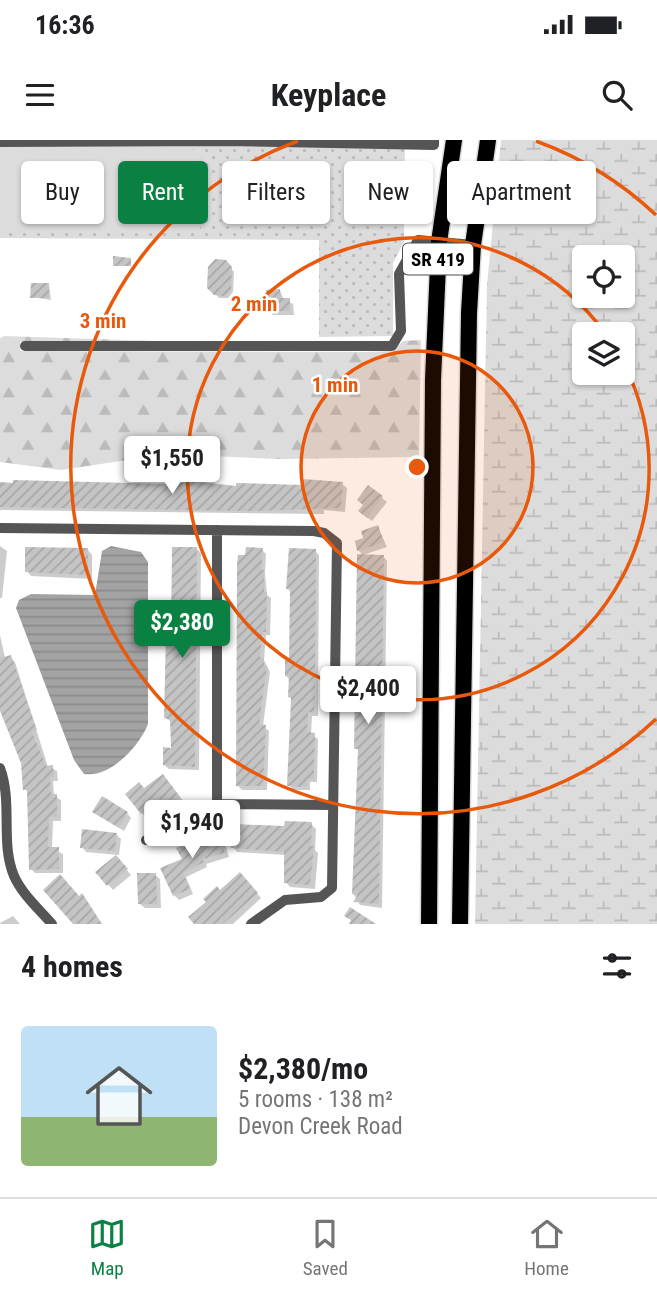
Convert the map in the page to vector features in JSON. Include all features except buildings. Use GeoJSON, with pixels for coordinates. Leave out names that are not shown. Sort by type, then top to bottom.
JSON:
{"type":"FeatureCollection","features":[{"type":"Feature","properties":{"kind":"main road","name":"SR 419"},"geometry":{"type":"LineString","coordinates":[[429,924],[433,380],[439,242],[454,140]]}},
{"type":"Feature","properties":{"kind":"main road","name":"SR 419"},"geometry":{"type":"LineString","coordinates":[[460,924],[467,381],[473,245],[488,140]]}},
{"type":"Feature","properties":{"kind":"street"},"geometry":{"type":"LineString","coordinates":[[0,142],[434,143]]}},
{"type":"Feature","properties":{"kind":"street"},"geometry":{"type":"LineString","coordinates":[[25,346],[392,346],[396,344],[401,331],[401,265],[413,253],[418,240],[473,245]]}},
{"type":"Feature","properties":{"kind":"street"},"geometry":{"type":"LineString","coordinates":[[0,528],[314,531],[324,533],[337,543],[332,888],[321,897],[285,900],[251,924]]}},
{"type":"Feature","properties":{"kind":"street"},"geometry":{"type":"LineString","coordinates":[[217,530],[217,804]]}},
{"type":"Feature","properties":{"kind":"street"},"geometry":{"type":"LineString","coordinates":[[0,768],[8,798],[4,858],[19,887],[52,924]]}},
{"type":"Feature","properties":{"kind":"street"},"geometry":{"type":"LineString","coordinates":[[146,840],[204,807],[217,804],[333,805]]}},
{"type":"Feature","properties":{"kind":"green space"},"geometry":{"type":"Polygon","coordinates":[[[0,140],[405,140],[405,161],[344,161],[344,224],[404,224],[404,242],[393,263],[393,336],[319,337],[319,240],[0,238],[0,140]]]}},
{"type":"Feature","properties":{"kind":"green space"},"geometry":{"type":"Polygon","coordinates":[[[501,140],[657,140],[657,924],[475,924],[487,285],[493,224],[596,224],[596,161],[499,161],[501,140]]]}},
{"type":"Feature","properties":{"kind":"green space"},"geometry":{"type":"Polygon","coordinates":[[[90,144],[201,150],[201,161],[118,161],[118,224],[200,224],[200,232],[0,232],[0,147],[90,144]]]}},
{"type":"Feature","properties":{"kind":"green space"},"geometry":{"type":"Polygon","coordinates":[[[0,338],[214,343],[20,342],[20,351],[365,352],[393,351],[403,341],[421,340],[419,457],[279,459],[167,454],[61,470],[0,462],[0,338]]]}},
{"type":"Feature","properties":{"kind":"shaded area"},"geometry":{"type":"Polygon","coordinates":[[[111,546],[141,552],[148,562],[148,724],[138,742],[122,759],[104,771],[84,774],[74,760],[16,608],[19,600],[31,594],[95,595],[102,551],[111,546]]]}}]}
